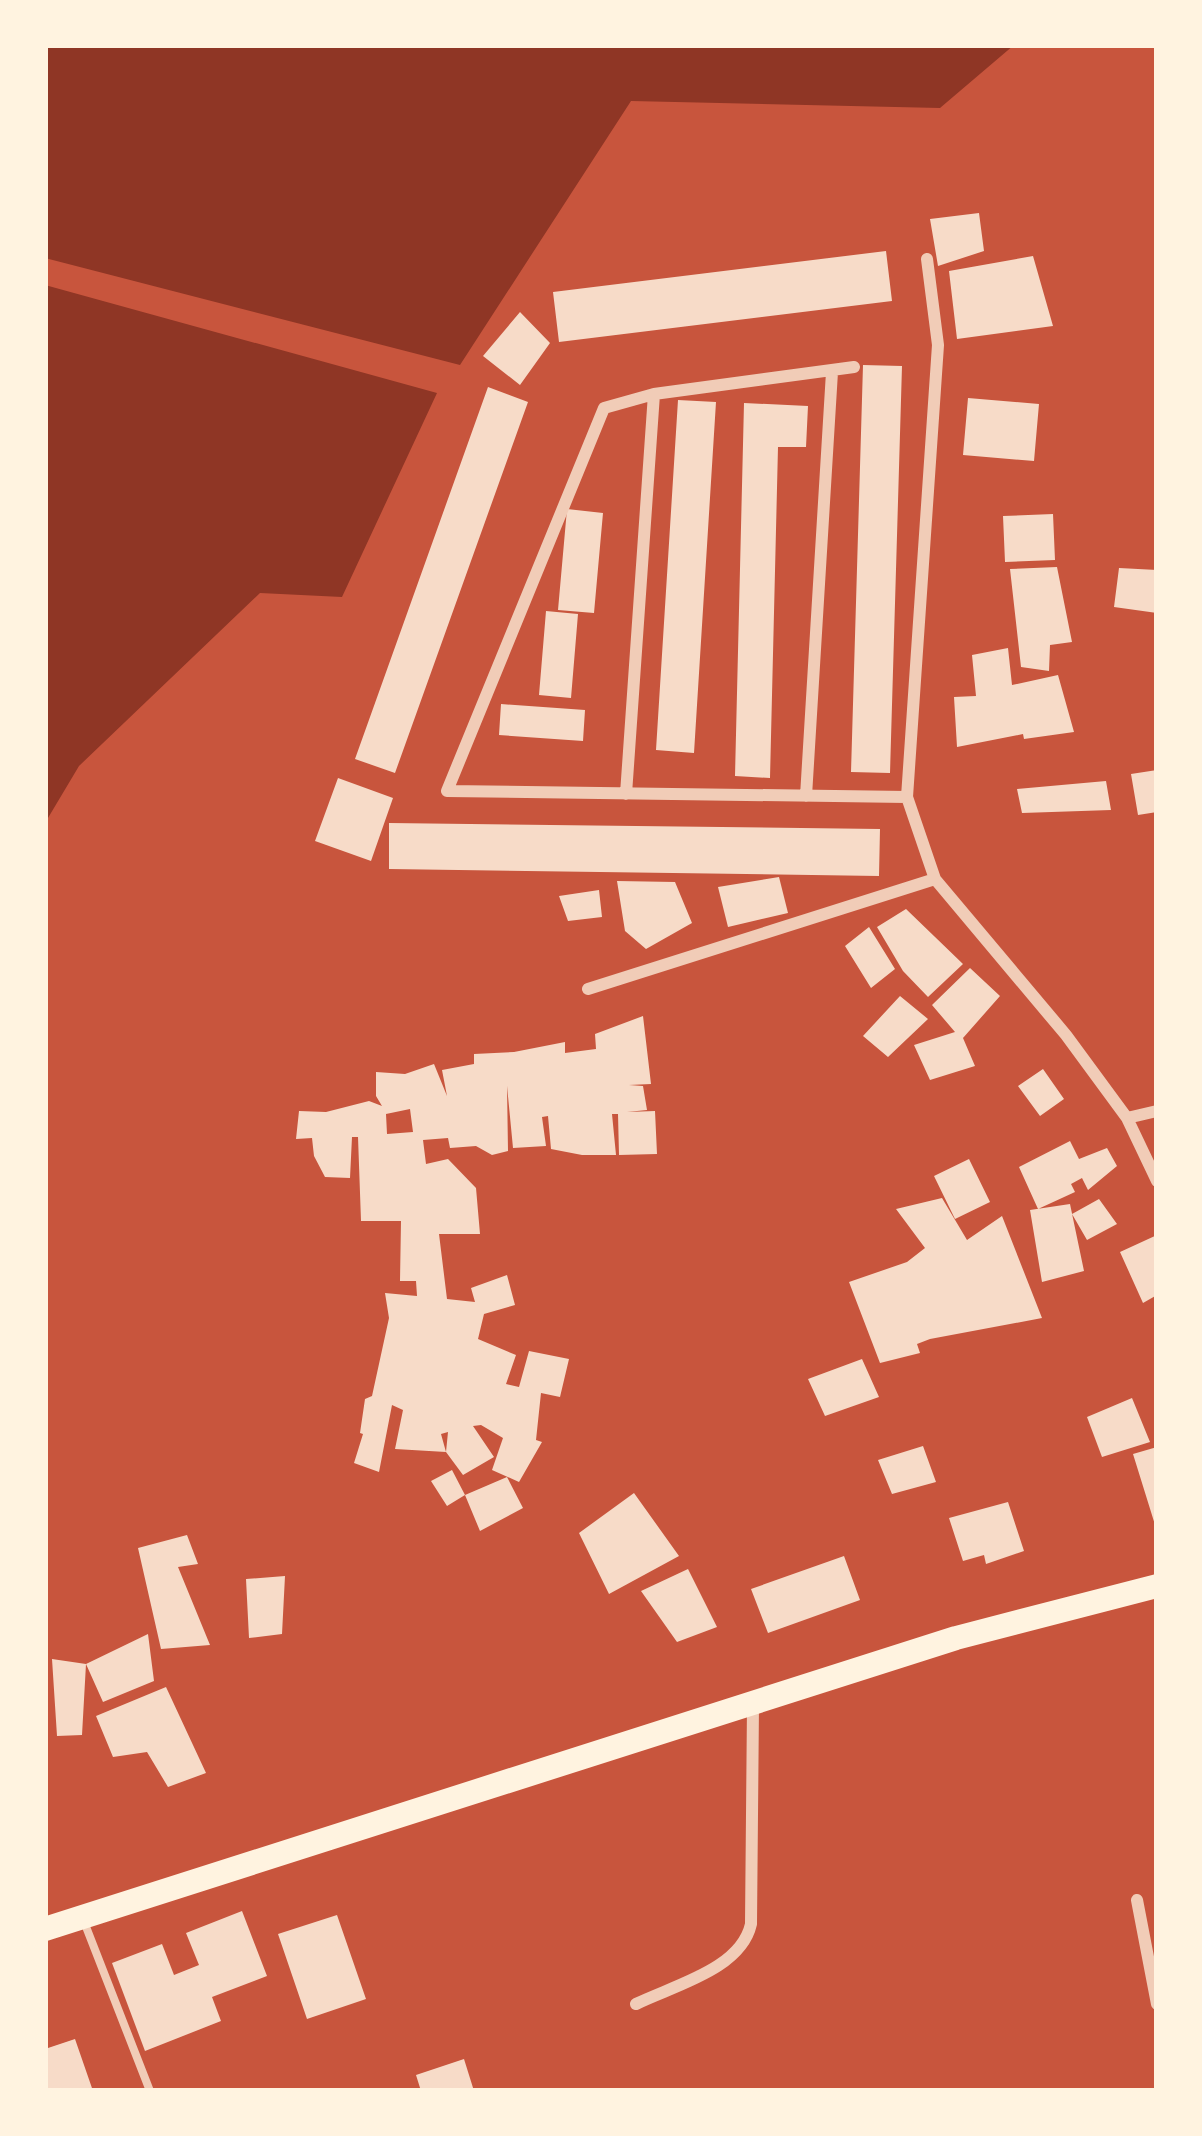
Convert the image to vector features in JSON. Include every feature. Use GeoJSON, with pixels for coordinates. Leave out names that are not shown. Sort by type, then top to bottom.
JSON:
{"type":"FeatureCollection","features":[{"type":"Feature","properties":{"kind":"main road"},"geometry":{"type":"LineString","coordinates":[[45,1929],[956,1638],[1157,1586]]}},
{"type":"Feature","properties":{"kind":"street"},"geometry":{"type":"LineString","coordinates":[[927,259],[938,346],[907,797],[935,879],[1066,1035],[1127,1118],[1157,1181]]}},
{"type":"Feature","properties":{"kind":"street"},"geometry":{"type":"LineString","coordinates":[[854,368],[654,394],[604,408],[447,791],[907,797]]}},
{"type":"Feature","properties":{"kind":"street"},"geometry":{"type":"LineString","coordinates":[[806,796],[832,372]]}},
{"type":"Feature","properties":{"kind":"street"},"geometry":{"type":"LineString","coordinates":[[626,794],[654,394]]}},
{"type":"Feature","properties":{"kind":"street"},"geometry":{"type":"LineString","coordinates":[[588,989],[935,879]]}},
{"type":"Feature","properties":{"kind":"street"},"geometry":{"type":"LineString","coordinates":[[1127,1118],[1157,1111]]}},
{"type":"Feature","properties":{"kind":"street"},"geometry":{"type":"LineString","coordinates":[[636,2004],[731,1958],[747,1940],[751,1924],[752,1705]]}},
{"type":"Feature","properties":{"kind":"street"},"geometry":{"type":"LineString","coordinates":[[1137,1900],[1157,2004]]}},
{"type":"Feature","properties":{"kind":"lane"},"geometry":{"type":"LineString","coordinates":[[82,1917],[150,2091]]}},
{"type":"Feature","properties":{"kind":"shaded area"},"geometry":{"type":"Polygon","coordinates":[[[45,45],[1014,45],[940,108],[631,101],[460,365],[45,258],[45,45]]]}},
{"type":"Feature","properties":{"kind":"shaded area"},"geometry":{"type":"Polygon","coordinates":[[[45,285],[437,393],[342,597],[260,593],[79,766],[45,823],[45,285]]]}},
{"type":"Feature","properties":{"kind":"building"},"geometry":{"type":"Polygon","coordinates":[[[979,213],[984,251],[938,266],[930,219],[979,213]]]}},
{"type":"Feature","properties":{"kind":"building"},"geometry":{"type":"Polygon","coordinates":[[[886,251],[892,301],[559,342],[553,292],[886,251]]]}},
{"type":"Feature","properties":{"kind":"building"},"geometry":{"type":"Polygon","coordinates":[[[1033,256],[1053,326],[957,339],[949,271],[1033,256]]]}},
{"type":"Feature","properties":{"kind":"building"},"geometry":{"type":"Polygon","coordinates":[[[520,312],[550,343],[520,385],[483,356],[520,312]]]}},
{"type":"Feature","properties":{"kind":"building"},"geometry":{"type":"Polygon","coordinates":[[[863,365],[902,366],[890,773],[851,772],[863,365]]]}},
{"type":"Feature","properties":{"kind":"building"},"geometry":{"type":"Polygon","coordinates":[[[488,387],[528,402],[395,773],[355,759],[488,387]]]}},
{"type":"Feature","properties":{"kind":"building"},"geometry":{"type":"Polygon","coordinates":[[[968,398],[1039,404],[1034,461],[963,455],[968,398]]]}},
{"type":"Feature","properties":{"kind":"building"},"geometry":{"type":"Polygon","coordinates":[[[678,400],[716,402],[694,753],[656,750],[678,400]]]}},
{"type":"Feature","properties":{"kind":"building"},"geometry":{"type":"Polygon","coordinates":[[[744,403],[808,406],[806,447],[778,447],[770,778],[735,776],[744,403]]]}},
{"type":"Feature","properties":{"kind":"building"},"geometry":{"type":"Polygon","coordinates":[[[567,509],[603,513],[594,613],[558,610],[567,509]]]}},
{"type":"Feature","properties":{"kind":"building"},"geometry":{"type":"Polygon","coordinates":[[[1053,514],[1055,560],[1005,562],[1003,516],[1053,514]]]}},
{"type":"Feature","properties":{"kind":"building"},"geometry":{"type":"Polygon","coordinates":[[[1057,567],[1072,642],[1050,645],[1049,671],[1021,667],[1010,569],[1057,567]]]}},
{"type":"Feature","properties":{"kind":"building"},"geometry":{"type":"Polygon","coordinates":[[[1119,568],[1157,570],[1157,613],[1114,607],[1119,568]]]}},
{"type":"Feature","properties":{"kind":"building"},"geometry":{"type":"Polygon","coordinates":[[[546,611],[578,614],[571,698],[539,695],[546,611]]]}},
{"type":"Feature","properties":{"kind":"building"},"geometry":{"type":"Polygon","coordinates":[[[1008,648],[1012,685],[1058,675],[1074,732],[1024,739],[1023,734],[957,747],[954,697],[976,696],[972,655],[1008,648]]]}},
{"type":"Feature","properties":{"kind":"building"},"geometry":{"type":"Polygon","coordinates":[[[501,704],[585,710],[583,741],[499,735],[501,704]]]}},
{"type":"Feature","properties":{"kind":"building"},"geometry":{"type":"Polygon","coordinates":[[[1157,770],[1157,812],[1138,815],[1131,774],[1157,770]]]}},
{"type":"Feature","properties":{"kind":"building"},"geometry":{"type":"Polygon","coordinates":[[[338,778],[393,798],[371,861],[315,841],[338,778]]]}},
{"type":"Feature","properties":{"kind":"building"},"geometry":{"type":"Polygon","coordinates":[[[1106,781],[1111,810],[1022,813],[1017,789],[1106,781]]]}},
{"type":"Feature","properties":{"kind":"building"},"geometry":{"type":"Polygon","coordinates":[[[389,823],[880,829],[879,876],[389,869],[389,823]]]}},
{"type":"Feature","properties":{"kind":"building"},"geometry":{"type":"Polygon","coordinates":[[[779,877],[788,913],[728,927],[718,887],[779,877]]]}},
{"type":"Feature","properties":{"kind":"building"},"geometry":{"type":"Polygon","coordinates":[[[617,881],[675,882],[692,923],[646,949],[625,931],[617,881]]]}},
{"type":"Feature","properties":{"kind":"building"},"geometry":{"type":"Polygon","coordinates":[[[599,890],[602,917],[568,921],[559,896],[599,890]]]}},
{"type":"Feature","properties":{"kind":"building"},"geometry":{"type":"Polygon","coordinates":[[[906,909],[963,964],[928,997],[903,971],[877,927],[906,909]]]}},
{"type":"Feature","properties":{"kind":"building"},"geometry":{"type":"Polygon","coordinates":[[[869,927],[895,969],[871,988],[845,946],[869,927]]]}},
{"type":"Feature","properties":{"kind":"building"},"geometry":{"type":"Polygon","coordinates":[[[970,968],[1000,996],[963,1038],[975,1066],[930,1080],[914,1045],[955,1032],[932,1005],[970,968]]]}},
{"type":"Feature","properties":{"kind":"building"},"geometry":{"type":"Polygon","coordinates":[[[900,996],[928,1019],[888,1057],[863,1036],[900,996]]]}},
{"type":"Feature","properties":{"kind":"building"},"geometry":{"type":"Polygon","coordinates":[[[643,1016],[651,1084],[629,1085],[643,1086],[647,1110],[627,1112],[655,1111],[657,1154],[619,1155],[618,1114],[612,1114],[616,1155],[551,1149],[548,1116],[542,1117],[546,1146],[513,1148],[507,1086],[508,1151],[492,1155],[476,1146],[450,1148],[448,1138],[423,1140],[426,1164],[448,1159],[476,1188],[480,1234],[439,1234],[447,1299],[475,1302],[471,1288],[507,1275],[515,1305],[484,1314],[478,1339],[516,1355],[506,1384],[519,1387],[529,1351],[569,1359],[560,1397],[541,1393],[536,1440],[542,1442],[519,1482],[492,1470],[503,1438],[481,1425],[473,1426],[494,1457],[463,1475],[446,1452],[395,1449],[403,1410],[392,1405],[379,1472],[354,1463],[363,1434],[365,1399],[372,1396],[389,1318],[385,1293],[417,1296],[416,1281],[400,1281],[401,1221],[361,1221],[358,1137],[352,1137],[350,1178],[325,1177],[314,1156],[312,1138],[296,1139],[299,1111],[326,1112],[369,1101],[382,1106],[376,1096],[376,1072],[405,1074],[434,1064],[447,1096],[442,1070],[474,1064],[474,1054],[565,1042],[565,1053],[596,1049],[595,1034],[643,1016]],[[410,1109],[386,1114],[387,1134],[413,1132],[410,1109]]]}},
{"type":"Feature","properties":{"kind":"building"},"geometry":{"type":"Polygon","coordinates":[[[1043,1069],[1064,1099],[1040,1116],[1018,1086],[1043,1069]]]}},
{"type":"Feature","properties":{"kind":"building"},"geometry":{"type":"Polygon","coordinates":[[[1070,1141],[1079,1159],[1107,1148],[1117,1166],[1088,1190],[1082,1178],[1071,1184],[1075,1192],[1038,1209],[1019,1167],[1070,1141]]]}},
{"type":"Feature","properties":{"kind":"building"},"geometry":{"type":"Polygon","coordinates":[[[969,1159],[990,1202],[955,1219],[934,1176],[969,1159]]]}},
{"type":"Feature","properties":{"kind":"building"},"geometry":{"type":"Polygon","coordinates":[[[942,1198],[967,1240],[1002,1216],[1042,1318],[930,1339],[917,1344],[920,1353],[880,1363],[849,1282],[907,1262],[925,1248],[896,1209],[942,1198]]]}},
{"type":"Feature","properties":{"kind":"building"},"geometry":{"type":"Polygon","coordinates":[[[1099,1199],[1117,1224],[1087,1240],[1072,1214],[1099,1199]]]}},
{"type":"Feature","properties":{"kind":"building"},"geometry":{"type":"Polygon","coordinates":[[[1070,1204],[1084,1271],[1042,1282],[1030,1210],[1070,1204]]]}},
{"type":"Feature","properties":{"kind":"building"},"geometry":{"type":"Polygon","coordinates":[[[1157,1235],[1157,1295],[1143,1303],[1120,1252],[1157,1235]]]}},
{"type":"Feature","properties":{"kind":"building"},"geometry":{"type":"Polygon","coordinates":[[[862,1359],[879,1397],[825,1416],[808,1379],[862,1359]]]}},
{"type":"Feature","properties":{"kind":"building"},"geometry":{"type":"Polygon","coordinates":[[[1132,1398],[1150,1442],[1102,1457],[1087,1417],[1132,1398]]]}},
{"type":"Feature","properties":{"kind":"building"},"geometry":{"type":"Polygon","coordinates":[[[923,1446],[936,1482],[892,1494],[878,1460],[923,1446]]]}},
{"type":"Feature","properties":{"kind":"building"},"geometry":{"type":"Polygon","coordinates":[[[1157,1447],[1157,1528],[1156,1528],[1133,1454],[1157,1447]]]}},
{"type":"Feature","properties":{"kind":"building"},"geometry":{"type":"Polygon","coordinates":[[[452,1470],[465,1495],[447,1506],[431,1481],[452,1470]]]}},
{"type":"Feature","properties":{"kind":"building"},"geometry":{"type":"Polygon","coordinates":[[[507,1477],[523,1508],[480,1531],[465,1495],[507,1477]]]}},
{"type":"Feature","properties":{"kind":"building"},"geometry":{"type":"Polygon","coordinates":[[[634,1493],[679,1556],[609,1594],[579,1533],[634,1493]]]}},
{"type":"Feature","properties":{"kind":"building"},"geometry":{"type":"Polygon","coordinates":[[[1008,1502],[1024,1551],[986,1564],[984,1555],[963,1561],[949,1518],[1008,1502]]]}},
{"type":"Feature","properties":{"kind":"building"},"geometry":{"type":"Polygon","coordinates":[[[187,1535],[198,1564],[178,1567],[210,1645],[161,1649],[138,1548],[187,1535]]]}},
{"type":"Feature","properties":{"kind":"building"},"geometry":{"type":"Polygon","coordinates":[[[844,1556],[860,1600],[768,1633],[751,1589],[844,1556]]]}},
{"type":"Feature","properties":{"kind":"building"},"geometry":{"type":"Polygon","coordinates":[[[688,1569],[717,1627],[677,1642],[641,1591],[688,1569]]]}},
{"type":"Feature","properties":{"kind":"building"},"geometry":{"type":"Polygon","coordinates":[[[285,1576],[282,1634],[249,1638],[246,1579],[285,1576]]]}},
{"type":"Feature","properties":{"kind":"building"},"geometry":{"type":"Polygon","coordinates":[[[148,1634],[154,1681],[103,1702],[86,1664],[148,1634]]]}},
{"type":"Feature","properties":{"kind":"building"},"geometry":{"type":"Polygon","coordinates":[[[52,1659],[86,1664],[82,1735],[57,1736],[52,1659]]]}},
{"type":"Feature","properties":{"kind":"building"},"geometry":{"type":"Polygon","coordinates":[[[166,1687],[206,1773],[168,1787],[147,1752],[113,1757],[96,1716],[166,1687]]]}},
{"type":"Feature","properties":{"kind":"building"},"geometry":{"type":"Polygon","coordinates":[[[242,1911],[267,1976],[212,1997],[221,2021],[145,2051],[112,1963],[162,1944],[174,1975],[199,1965],[186,1933],[242,1911]]]}},
{"type":"Feature","properties":{"kind":"building"},"geometry":{"type":"Polygon","coordinates":[[[337,1915],[366,1999],[307,2019],[278,1934],[337,1915]]]}},
{"type":"Feature","properties":{"kind":"building"},"geometry":{"type":"Polygon","coordinates":[[[75,2039],[93,2091],[45,2091],[45,2049],[75,2039]]]}},
{"type":"Feature","properties":{"kind":"building"},"geometry":{"type":"Polygon","coordinates":[[[464,2059],[474,2091],[421,2091],[416,2075],[464,2059]]]}}]}
